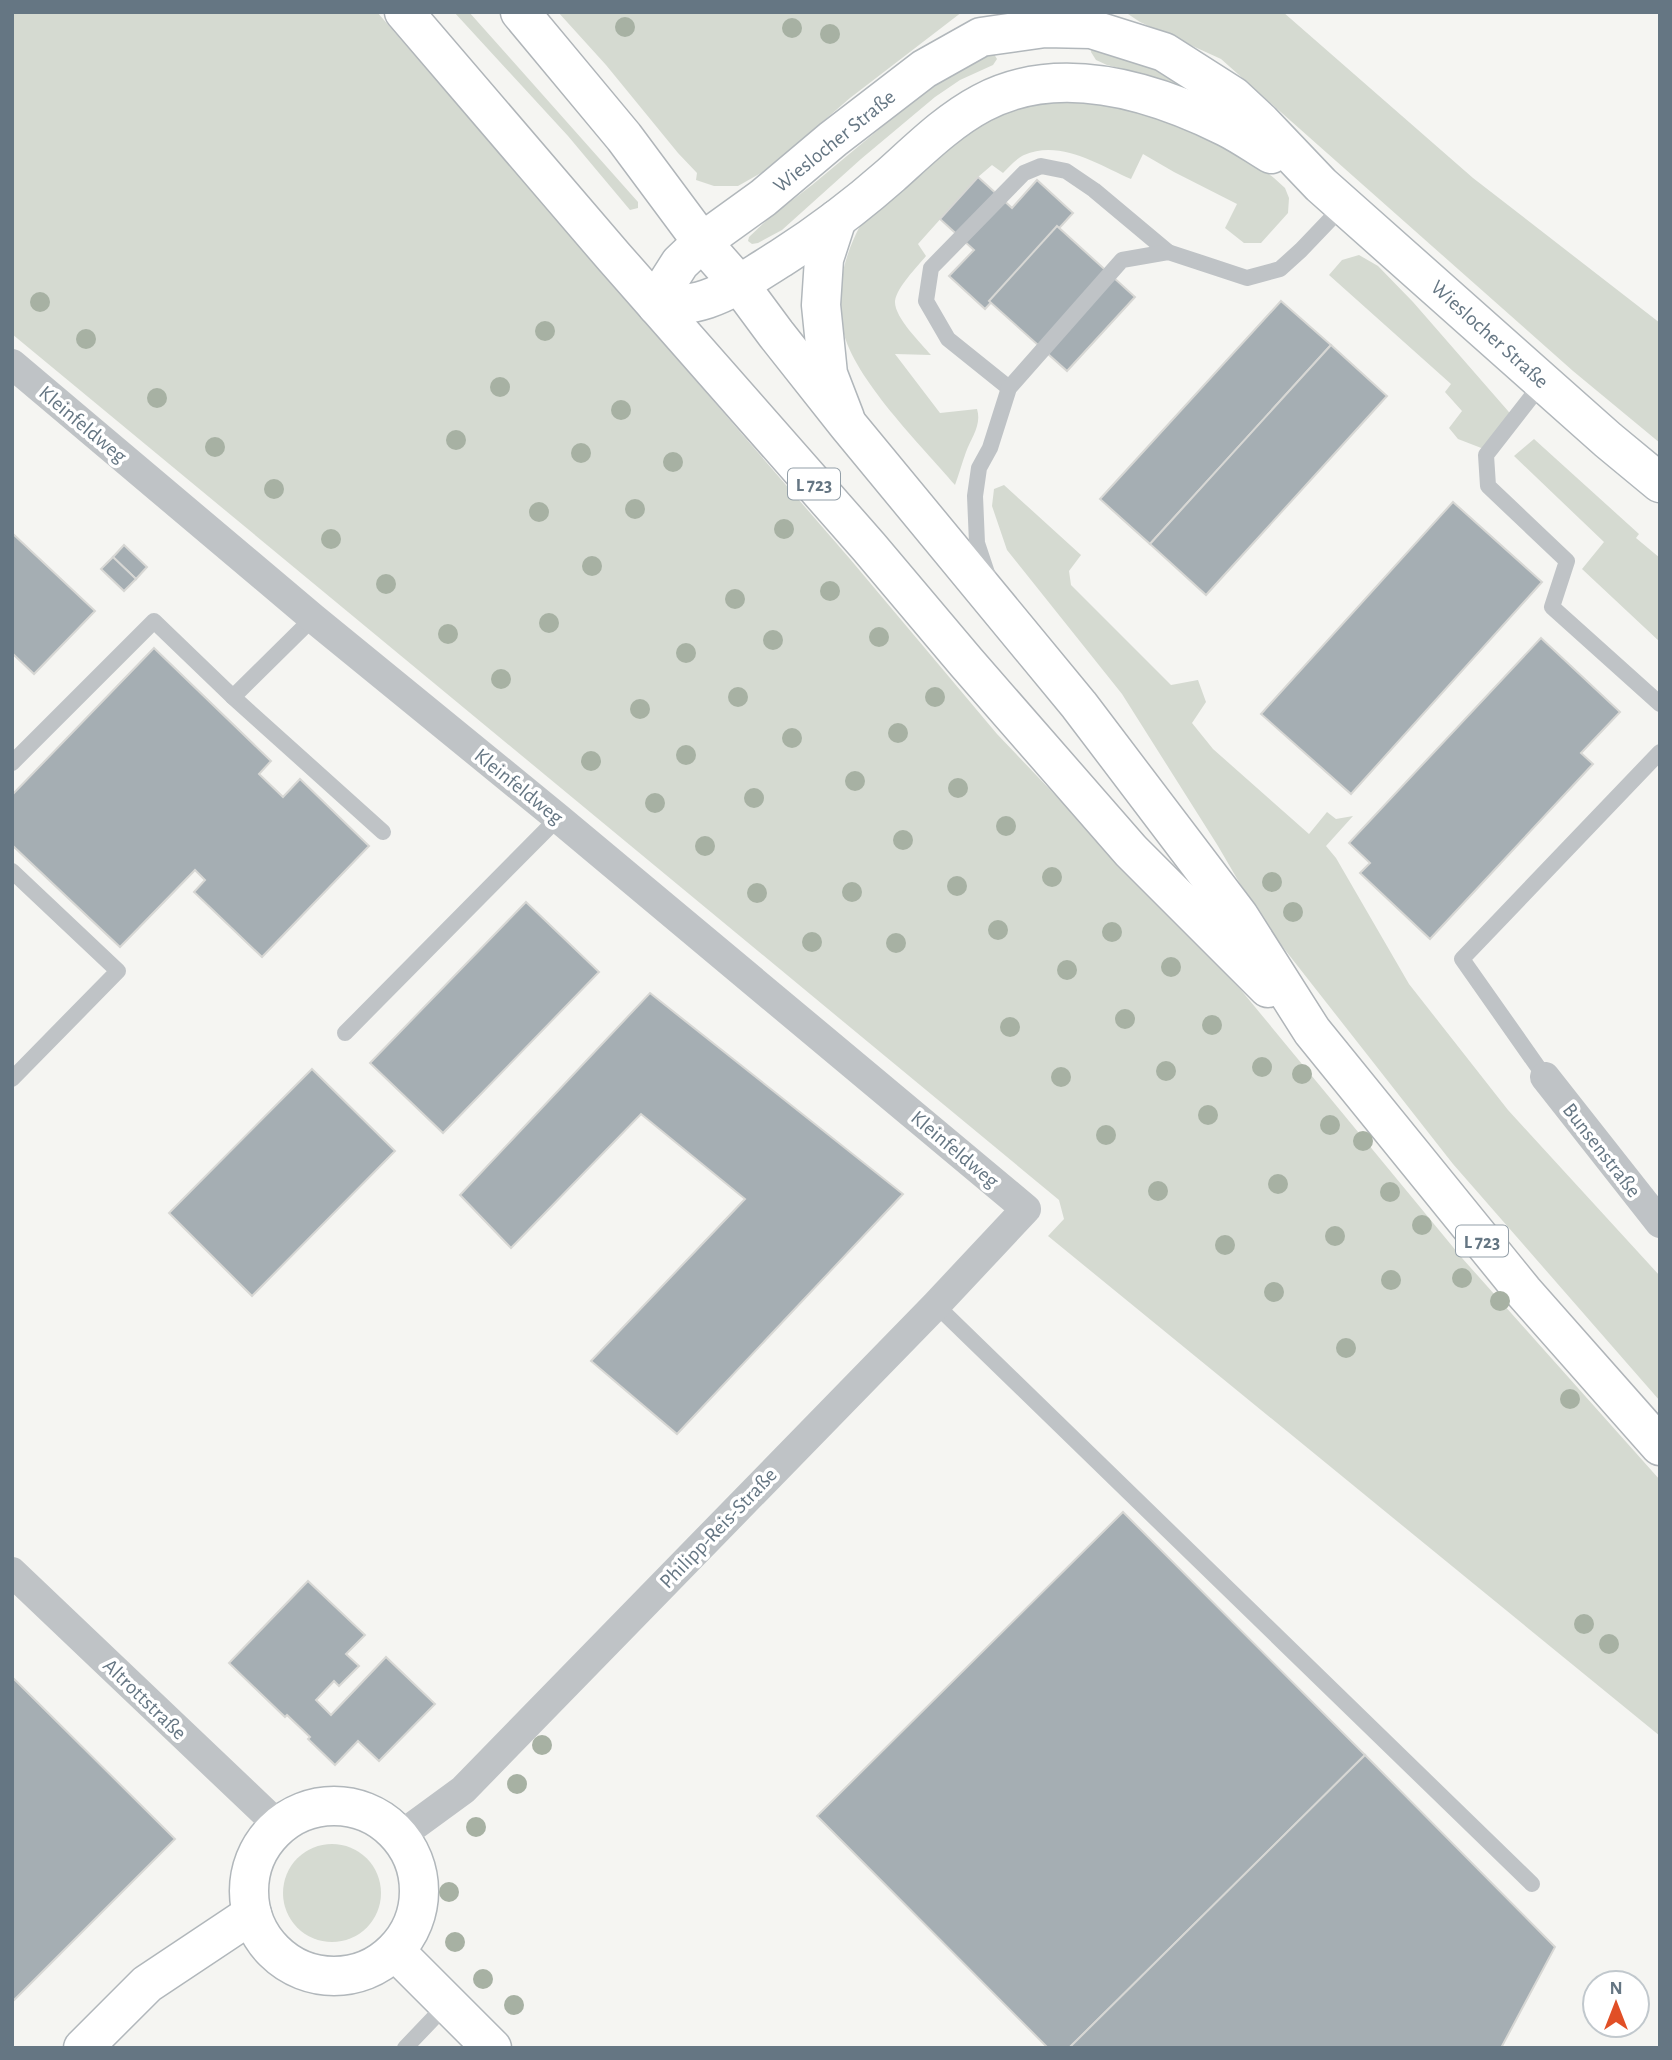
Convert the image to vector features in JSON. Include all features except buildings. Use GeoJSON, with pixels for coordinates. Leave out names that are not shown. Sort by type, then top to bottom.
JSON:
{"type":"FeatureCollection","features":[{"type":"Feature","properties":{"kind":"main road","name":"L 723"},"geometry":{"type":"LineString","coordinates":[[404,12],[1131,851],[1312,1031]]}},
{"type":"Feature","properties":{"kind":"main road","name":"L 723"},"geometry":{"type":"LineString","coordinates":[[520,12],[624,137],[702,242],[739,284],[848,425],[1079,705],[1239,916],[1312,1031],[1522,1291],[1660,1446]]}},
{"type":"Feature","properties":{"kind":"main road","name":"Wieslocher Straße"},"geometry":{"type":"LineString","coordinates":[[1332,195],[1227,128],[1178,106],[1102,84],[1046,82],[982,102],[934,136],[837,219],[739,284],[709,299],[659,307],[664,288],[680,263],[702,242],[763,198],[833,139],[924,69],[981,37],[1045,20],[1091,29],[1164,52],[1233,96],[1332,195],[1660,483]]}},
{"type":"Feature","properties":{"kind":"main road"},"geometry":{"type":"LineString","coordinates":[[1045,20],[1046,82]]}},
{"type":"Feature","properties":{"kind":"main road"},"geometry":{"type":"LineString","coordinates":[[837,219],[824,259],[821,305],[828,374],[848,425]]}},
{"type":"Feature","properties":{"kind":"main road"},"geometry":{"type":"LineString","coordinates":[[341,1806],[373,1815],[400,1836],[413,1858],[419,1882],[418,1907],[410,1931],[395,1951],[370,1968],[342,1976],[313,1973],[286,1962],[265,1941],[252,1914],[249,1890],[252,1866],[263,1844],[279,1826],[308,1810],[341,1806]]}},
{"type":"Feature","properties":{"kind":"main road"},"geometry":{"type":"LineString","coordinates":[[83,2048],[147,1984],[252,1914]]}},
{"type":"Feature","properties":{"kind":"main road"},"geometry":{"type":"LineString","coordinates":[[395,1951],[492,2048]]}},
{"type":"Feature","properties":{"kind":"street","name":"Kleinfeldweg"},"geometry":{"type":"LineString","coordinates":[[12,364],[313,618],[558,818],[1026,1209]]}},
{"type":"Feature","properties":{"kind":"street","name":"Bunsenstraße"},"geometry":{"type":"LineString","coordinates":[[1545,1077],[1660,1223]]}},
{"type":"Feature","properties":{"kind":"street","name":"Philipp-Reis-Straße"},"geometry":{"type":"LineString","coordinates":[[400,1836],[463,1790],[936,1305],[1026,1209]]}},
{"type":"Feature","properties":{"kind":"street","name":"Altrottstraße"},"geometry":{"type":"LineString","coordinates":[[12,1572],[279,1826]]}},
{"type":"Feature","properties":{"kind":"lane"},"geometry":{"type":"LineString","coordinates":[[1009,388],[948,339],[926,301],[931,268],[1024,173],[1041,166],[1066,171],[1094,190],[1168,252],[1247,278],[1280,269],[1301,250],[1332,195]]}},
{"type":"Feature","properties":{"kind":"lane"},"geometry":{"type":"LineString","coordinates":[[1000,611],[977,543],[975,496],[979,468],[990,448],[1009,388],[1122,260],[1168,252]]}},
{"type":"Feature","properties":{"kind":"lane"},"geometry":{"type":"LineString","coordinates":[[1543,382],[1486,455],[1488,486],[1567,561],[1552,607],[1660,704]]}},
{"type":"Feature","properties":{"kind":"lane"},"geometry":{"type":"LineString","coordinates":[[233,697],[313,618]]}},
{"type":"Feature","properties":{"kind":"lane"},"geometry":{"type":"LineString","coordinates":[[12,763],[154,621],[233,697],[383,832]]}},
{"type":"Feature","properties":{"kind":"lane"},"geometry":{"type":"LineString","coordinates":[[1545,1077],[1462,959],[1660,752]]}},
{"type":"Feature","properties":{"kind":"lane"},"geometry":{"type":"LineString","coordinates":[[345,1033],[558,818]]}},
{"type":"Feature","properties":{"kind":"lane"},"geometry":{"type":"LineString","coordinates":[[12,871],[118,971],[12,1079]]}},
{"type":"Feature","properties":{"kind":"lane"},"geometry":{"type":"LineString","coordinates":[[936,1305],[1532,1884]]}},
{"type":"Feature","properties":{"kind":"lane"},"geometry":{"type":"LineString","coordinates":[[405,2048],[447,2004]]}},
{"type":"Feature","properties":{"kind":"shaded area"},"geometry":{"type":"Polygon","coordinates":[[[12,12],[377,12],[850,559],[997,734],[1241,990],[1462,1258],[1660,1480],[1660,1736],[1048,1236],[1064,1219],[1059,1200],[12,334],[12,12]]]}},
{"type":"Feature","properties":{"kind":"shaded area"},"geometry":{"type":"Polygon","coordinates":[[[454,12],[469,12],[638,202],[638,208],[630,210],[568,136],[454,12]]]}},
{"type":"Feature","properties":{"kind":"shaded area"},"geometry":{"type":"Polygon","coordinates":[[[558,12],[962,12],[850,98],[768,169],[738,186],[714,186],[696,180],[697,173],[558,12]]]}},
{"type":"Feature","properties":{"kind":"shaded area"},"geometry":{"type":"Polygon","coordinates":[[[1125,12],[1283,12],[1473,178],[1660,323],[1660,443],[1573,371],[1221,59],[1140,22],[1125,12]]]}},
{"type":"Feature","properties":{"kind":"shaded area"},"geometry":{"type":"Polygon","coordinates":[[[1117,46],[1206,99],[1173,83],[1107,65],[1096,60],[1091,52],[1092,47],[1117,46]]]}},
{"type":"Feature","properties":{"kind":"shaded area"},"geometry":{"type":"Polygon","coordinates":[[[994,54],[997,59],[993,65],[960,80],[935,97],[782,230],[758,243],[752,244],[748,241],[769,218],[937,81],[982,55],[994,54]]]}},
{"type":"Feature","properties":{"kind":"shaded area"},"geometry":{"type":"Polygon","coordinates":[[[1032,97],[1124,99],[1237,149],[1285,188],[1289,198],[1288,213],[1261,243],[1244,243],[1225,228],[1237,204],[1143,154],[1131,179],[1093,161],[1051,150],[1024,155],[1003,173],[992,165],[918,244],[926,256],[903,284],[895,301],[903,322],[931,355],[895,354],[940,413],[977,409],[977,426],[955,485],[890,411],[849,349],[841,317],[842,276],[860,226],[951,139],[1032,97]]]}},
{"type":"Feature","properties":{"kind":"shaded area"},"geometry":{"type":"Polygon","coordinates":[[[1359,255],[1378,266],[1413,302],[1515,419],[1489,451],[1458,439],[1449,428],[1462,411],[1445,392],[1451,384],[1329,275],[1342,260],[1359,255]]]}},
{"type":"Feature","properties":{"kind":"shaded area"},"geometry":{"type":"Polygon","coordinates":[[[1534,439],[1639,534],[1636,538],[1660,558],[1660,642],[1582,569],[1604,542],[1514,456],[1534,439]]]}},
{"type":"Feature","properties":{"kind":"shaded area"},"geometry":{"type":"Polygon","coordinates":[[[1004,485],[1081,555],[1069,571],[1071,585],[1171,685],[1198,680],[1206,702],[1192,723],[1213,749],[1309,834],[1327,812],[1336,819],[1353,816],[1326,846],[1336,858],[1409,984],[1508,1110],[1660,1276],[1660,1401],[1453,1164],[1260,918],[1122,694],[1007,550],[992,506],[994,489],[1004,485]]]}},
{"type":"Feature","properties":{"kind":"shaded area"},"geometry":{"type":"Polygon","coordinates":[[[332,1844],[351,1848],[367,1858],[377,1874],[381,1893],[377,1912],[367,1928],[351,1938],[332,1942],[313,1938],[297,1928],[287,1912],[283,1893],[287,1874],[297,1858],[313,1848],[332,1844]]]}}]}
